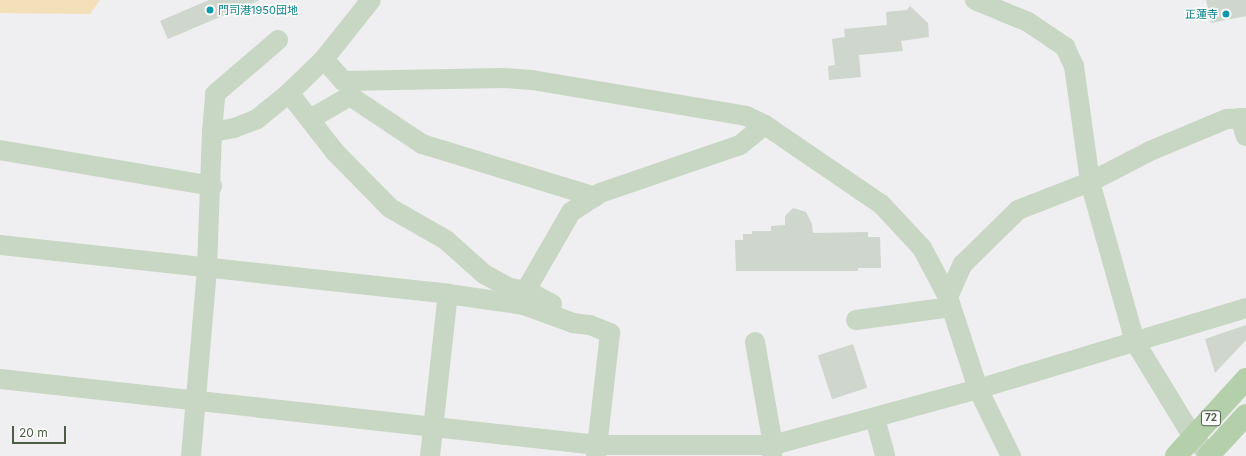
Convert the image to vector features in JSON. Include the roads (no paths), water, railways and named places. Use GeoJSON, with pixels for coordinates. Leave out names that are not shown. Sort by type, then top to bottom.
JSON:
{"type":"FeatureCollection","features":[{"type":"Feature","properties":{"kind":"main road","name":"72"},"geometry":{"type":"LineString","coordinates":[[1176,456],[1246,379]]}},
{"type":"Feature","properties":{"kind":"main road","name":"72"},"geometry":{"type":"LineString","coordinates":[[1208,456],[1246,415]]}},
{"type":"Feature","properties":{"kind":"street"},"geometry":{"type":"LineString","coordinates":[[212,132],[234,128],[257,119],[289,93],[324,59],[371,0]]}},
{"type":"Feature","properties":{"kind":"street"},"geometry":{"type":"LineString","coordinates":[[975,0],[1028,22],[1066,47],[1074,66],[1090,182],[1135,342],[1193,437],[1208,456]]}},
{"type":"Feature","properties":{"kind":"street"},"geometry":{"type":"LineString","coordinates":[[191,456],[207,268],[212,186],[212,132],[215,94],[278,40]]}},
{"type":"Feature","properties":{"kind":"street"},"geometry":{"type":"LineString","coordinates":[[324,59],[343,80],[503,78],[532,80],[746,116],[765,125],[881,204],[922,248],[949,302],[978,389],[1011,456]]}},
{"type":"Feature","properties":{"kind":"street"},"geometry":{"type":"LineString","coordinates":[[289,93],[335,152],[390,208],[446,240],[484,274],[509,288],[527,291],[555,305],[573,323]]}},
{"type":"Feature","properties":{"kind":"street"},"geometry":{"type":"LineString","coordinates":[[310,119],[350,96],[422,144],[595,197]]}},
{"type":"Feature","properties":{"kind":"street"},"geometry":{"type":"LineString","coordinates":[[949,302],[963,264],[1018,210],[1090,182],[1150,150],[1227,119],[1244,124]]}},
{"type":"Feature","properties":{"kind":"street"},"geometry":{"type":"LineString","coordinates":[[527,291],[571,212],[595,197],[671,167],[740,145],[765,125]]}},
{"type":"Feature","properties":{"kind":"street"},"geometry":{"type":"LineString","coordinates":[[0,150],[212,186]]}},
{"type":"Feature","properties":{"kind":"street"},"geometry":{"type":"LineString","coordinates":[[0,245],[448,294],[524,305],[573,323],[590,325],[610,333],[597,450]]}},
{"type":"Feature","properties":{"kind":"street"},"geometry":{"type":"LineString","coordinates":[[430,456],[448,294]]}},
{"type":"Feature","properties":{"kind":"street"},"geometry":{"type":"LineString","coordinates":[[856,320],[949,302]]}},
{"type":"Feature","properties":{"kind":"street"},"geometry":{"type":"LineString","coordinates":[[0,380],[433,428],[597,450],[773,450],[875,418],[978,389],[1246,308]]}},
{"type":"Feature","properties":{"kind":"street"},"geometry":{"type":"LineString","coordinates":[[755,342],[773,450]]}},
{"type":"Feature","properties":{"kind":"street"},"geometry":{"type":"LineString","coordinates":[[875,418],[885,456]]}},
{"type":"Feature","properties":{"kind":"place","name":"門司港1950団地"},"geometry":{"type":"Point","coordinates":[210,10]}},
{"type":"Feature","properties":{"kind":"place","name":"正蓮寺"},"geometry":{"type":"Point","coordinates":[1226,14]}}]}
